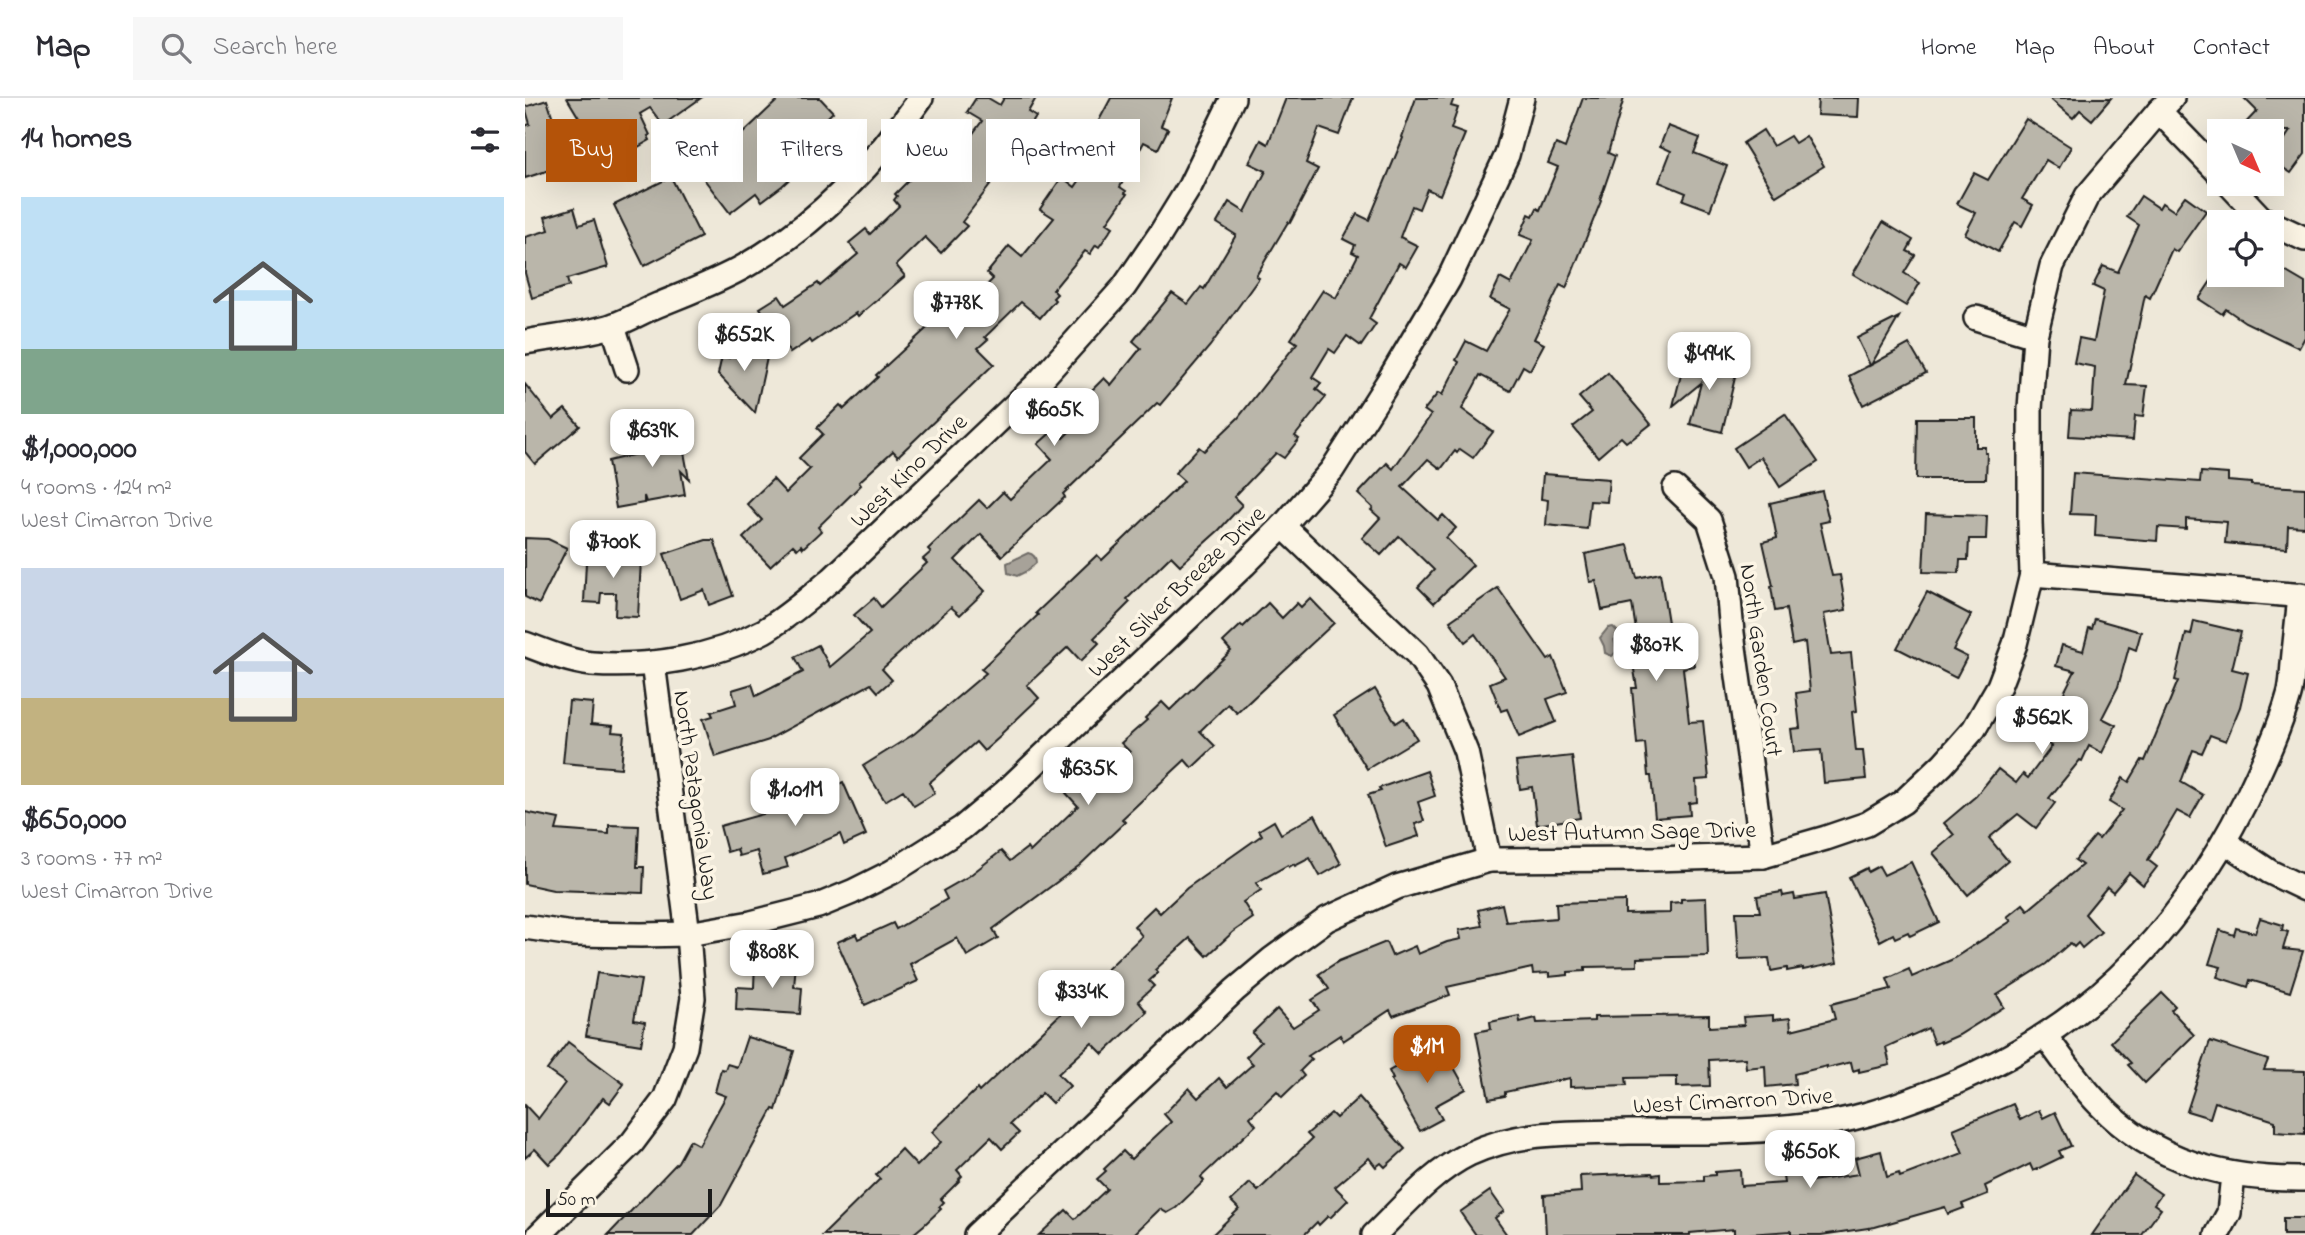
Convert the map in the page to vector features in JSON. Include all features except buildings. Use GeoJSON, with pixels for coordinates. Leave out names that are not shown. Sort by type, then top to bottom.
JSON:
{"type":"FeatureCollection","features":[{"type":"Feature","properties":{"kind":"street"},"geometry":{"type":"LineString","coordinates":[[525,342],[613,326],[707,286],[746,265],[823,210],[864,171],[921,98]]}},
{"type":"Feature","properties":{"kind":"street","name":"West Kino Drive"},"geometry":{"type":"LineString","coordinates":[[525,644],[547,653],[590,664],[653,663],[715,651],[764,631],[801,605],[832,579],[1037,384],[1123,287],[1190,186],[1233,98]]}},
{"type":"Feature","properties":{"kind":"street","name":"West Silver Breeze Drive"},"geometry":{"type":"LineString","coordinates":[[525,927],[573,933],[688,934],[751,923],[818,906],[892,872],[962,828],[1005,792],[1244,565],[1283,526],[1332,470],[1449,279],[1507,155],[1523,98]]}},
{"type":"Feature","properties":{"kind":"street"},"geometry":{"type":"LineString","coordinates":[[2165,104],[2207,158]]}},
{"type":"Feature","properties":{"kind":"street","name":"West Autumn Sage Drive"},"geometry":{"type":"LineString","coordinates":[[976,1235],[1225,1000],[1272,959],[1327,919],[1385,892],[1489,860],[1763,856],[1867,824],[1903,802],[1943,764],[1974,729],[1999,686],[2015,645],[2032,574],[2029,409],[2035,336],[2053,266],[2087,196],[2165,104]]}},
{"type":"Feature","properties":{"kind":"street"},"geometry":{"type":"LineString","coordinates":[[2240,196],[2253,210]]}},
{"type":"Feature","properties":{"kind":"street"},"geometry":{"type":"LineString","coordinates":[[2284,229],[2305,239]]}},
{"type":"Feature","properties":{"kind":"street"},"geometry":{"type":"LineString","coordinates":[[1976,318],[2035,336]]}},
{"type":"Feature","properties":{"kind":"street"},"geometry":{"type":"LineString","coordinates":[[613,326],[627,369]]}},
{"type":"Feature","properties":{"kind":"street","name":"North Garden Court"},"geometry":{"type":"LineString","coordinates":[[1675,488],[1709,520],[1727,576],[1732,633],[1763,856]]}},
{"type":"Feature","properties":{"kind":"street"},"geometry":{"type":"LineString","coordinates":[[1283,526],[1417,654],[1439,686],[1466,752],[1489,860]]}},
{"type":"Feature","properties":{"kind":"street"},"geometry":{"type":"LineString","coordinates":[[2032,574],[2303,595]]}},
{"type":"Feature","properties":{"kind":"street","name":"West Cimarron Drive"},"geometry":{"type":"LineString","coordinates":[[1374,1235],[1434,1177],[1467,1155],[1502,1141],[1542,1133],[1712,1131],[1804,1127],[1848,1120],[1957,1082],[2045,1036],[2095,999],[2150,947],[2197,887],[2225,842],[2263,765],[2290,693],[2303,595]]}},
{"type":"Feature","properties":{"kind":"street","name":"North Patagonia Way"},"geometry":{"type":"LineString","coordinates":[[539,1235],[632,1143],[665,1099],[685,1047],[693,998],[688,934],[653,663]]}},
{"type":"Feature","properties":{"kind":"street"},"geometry":{"type":"LineString","coordinates":[[2225,842],[2270,872],[2305,889]]}},
{"type":"Feature","properties":{"kind":"street"},"geometry":{"type":"LineString","coordinates":[[2045,1036],[2097,1103],[2120,1125],[2149,1146],[2233,1175],[2271,1179],[2305,1178]]}},
{"type":"Feature","properties":{"kind":"street"},"geometry":{"type":"LineString","coordinates":[[2217,1235],[2229,1213],[2233,1175]]}},
{"type":"Feature","properties":{"kind":"shaded area"},"geometry":{"type":"Polygon","coordinates":[[[1028,553],[1034,556],[1036,563],[1017,576],[1008,573],[1007,563],[1028,553]]]}},
{"type":"Feature","properties":{"kind":"shaded area"},"geometry":{"type":"Polygon","coordinates":[[[1613,627],[1618,636],[1614,640],[1617,651],[1612,656],[1605,653],[1600,638],[1608,628],[1613,627]]]}}]}
